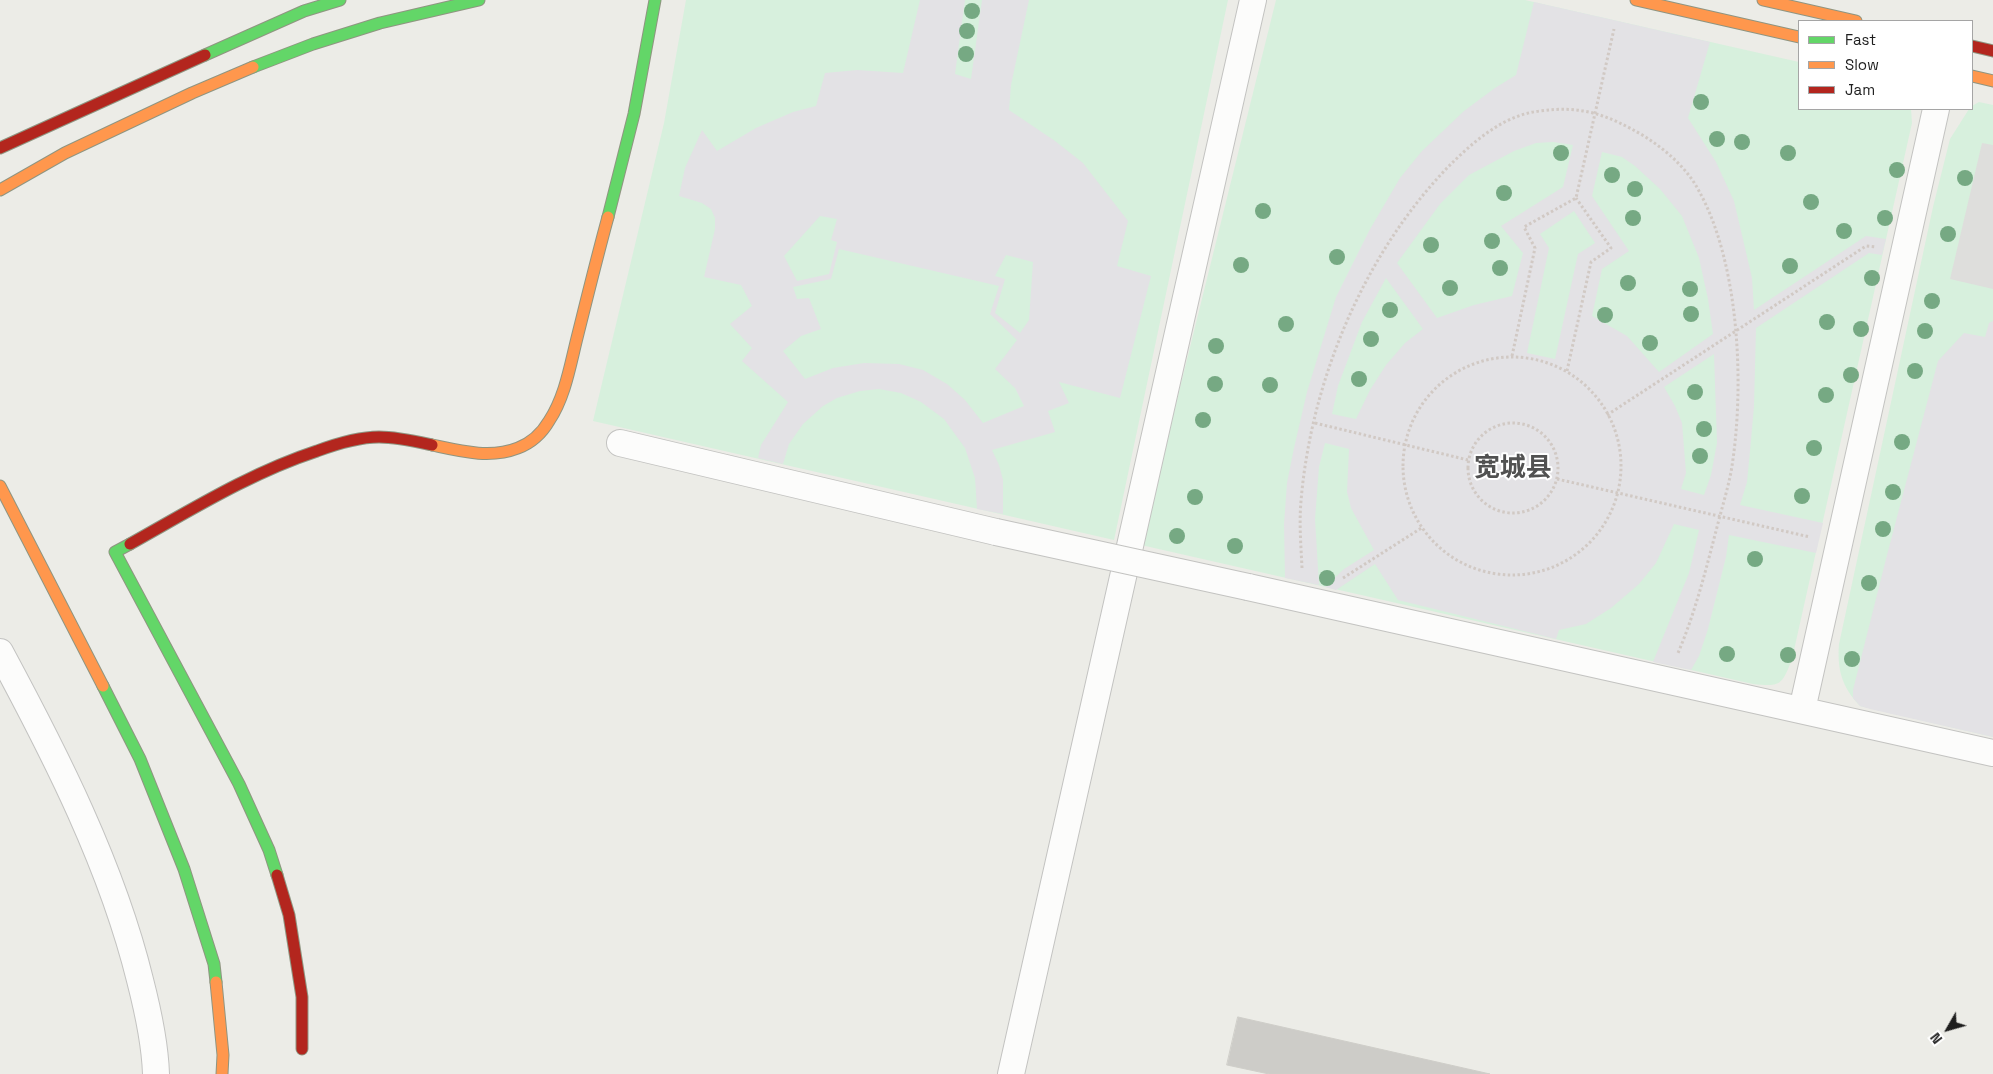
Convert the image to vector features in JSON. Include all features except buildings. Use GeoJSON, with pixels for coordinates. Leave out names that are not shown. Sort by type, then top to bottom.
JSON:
{"type":"FeatureCollection","features":[{"type":"Feature","properties":{"kind":"main road"},"geometry":{"type":"LineString","coordinates":[[0,148],[296,15],[340,0]]}},
{"type":"Feature","properties":{"kind":"main road"},"geometry":{"type":"LineString","coordinates":[[0,190],[74,149],[192,93],[259,65],[313,44],[380,23],[479,0]]}},
{"type":"Feature","properties":{"kind":"main road"},"geometry":{"type":"LineString","coordinates":[[302,1049],[302,997],[289,915],[269,850],[239,784],[115,552],[247,479],[298,456],[342,443],[380,437],[414,440],[490,454],[517,448],[538,436],[555,413],[566,380],[634,114],[655,0]]}},
{"type":"Feature","properties":{"kind":"main road"},"geometry":{"type":"LineString","coordinates":[[1636,0],[1798,37]]}},
{"type":"Feature","properties":{"kind":"main road"},"geometry":{"type":"LineString","coordinates":[[1763,0],[1852,20]]}},
{"type":"Feature","properties":{"kind":"main road"},"geometry":{"type":"LineString","coordinates":[[1973,46],[1993,51]]}},
{"type":"Feature","properties":{"kind":"main road"},"geometry":{"type":"LineString","coordinates":[[1973,76],[1993,81]]}},
{"type":"Feature","properties":{"kind":"main road"},"geometry":{"type":"LineString","coordinates":[[0,486],[140,759],[184,869],[214,964],[223,1055],[222,1074]]}},
{"type":"Feature","properties":{"kind":"street"},"geometry":{"type":"LineString","coordinates":[[1010,1074],[1253,0]]}},
{"type":"Feature","properties":{"kind":"street"},"geometry":{"type":"LineString","coordinates":[[1802,710],[1936,110]]}},
{"type":"Feature","properties":{"kind":"street"},"geometry":{"type":"LineString","coordinates":[[620,443],[996,532],[1993,753]]}},
{"type":"Feature","properties":{"kind":"street"},"geometry":{"type":"LineString","coordinates":[[0,652],[45,735],[107,876],[133,951],[142,985],[156,1060],[156,1074]]}},
{"type":"Feature","properties":{"kind":"path"},"geometry":{"type":"LineString","coordinates":[[1567,371],[1591,262],[1611,248],[1576,198],[1614,29]]}},
{"type":"Feature","properties":{"kind":"path"},"geometry":{"type":"LineString","coordinates":[[1303,570],[1301,504],[1304,470],[1314,423],[1327,376],[1358,294],[1397,229],[1430,186],[1473,142],[1508,120],[1537,111],[1595,112],[1624,124],[1662,147],[1687,172],[1700,191],[1726,265],[1737,330],[1738,388],[1735,437],[1730,474],[1696,607],[1675,659]]}},
{"type":"Feature","properties":{"kind":"path"},"geometry":{"type":"LineString","coordinates":[[1512,356],[1535,248],[1524,227],[1576,198]]}},
{"type":"Feature","properties":{"kind":"path"},"geometry":{"type":"LineString","coordinates":[[1608,415],[1866,246],[1876,247]]}},
{"type":"Feature","properties":{"kind":"path"},"geometry":{"type":"LineString","coordinates":[[1512,356],[1541,361],[1567,371],[1590,389],[1608,415],[1621,458],[1618,494],[1606,522],[1591,543],[1576,555],[1560,565],[1523,576],[1485,573],[1461,563],[1438,547],[1414,517],[1407,498],[1403,480],[1404,444],[1417,410],[1441,382],[1475,362],[1512,356]]}},
{"type":"Feature","properties":{"kind":"path"},"geometry":{"type":"LineString","coordinates":[[1314,423],[1468,460]]}},
{"type":"Feature","properties":{"kind":"path"},"geometry":{"type":"LineString","coordinates":[[1510,423],[1525,424],[1543,435],[1553,448],[1558,464],[1557,480],[1549,496],[1537,507],[1518,514],[1502,512],[1486,505],[1475,494],[1467,473],[1468,460],[1476,440],[1488,430],[1510,423]]}},
{"type":"Feature","properties":{"kind":"path"},"geometry":{"type":"LineString","coordinates":[[1557,480],[1810,537]]}},
{"type":"Feature","properties":{"kind":"path"},"geometry":{"type":"LineString","coordinates":[[1342,579],[1423,528]]}},
{"type":"Feature","properties":{"kind":"green space"},"geometry":{"type":"Polygon","coordinates":[[[686,0],[1228,0],[1114,540],[593,421],[664,123],[686,0]]]}},
{"type":"Feature","properties":{"kind":"green space"},"geometry":{"type":"Polygon","coordinates":[[[1276,0],[1525,0],[1798,62],[1798,110],[1911,110],[1912,123],[1792,659],[1786,674],[1779,682],[1770,685],[1753,684],[1141,545],[1276,0]]]}},
{"type":"Feature","properties":{"kind":"green space"},"geometry":{"type":"Polygon","coordinates":[[[1979,102],[1993,105],[1993,737],[1860,706],[1845,685],[1839,662],[1839,644],[1933,207],[1950,139],[1968,110],[1973,110],[1973,105],[1979,102]]]}},
{"type":"Feature","properties":{"kind":"shaded area"},"geometry":{"type":"Polygon","coordinates":[[[920,0],[965,0],[955,74],[971,79],[982,0],[1029,0],[1011,85],[1009,110],[1055,141],[1083,163],[1128,221],[1117,266],[1151,276],[1120,398],[1059,382],[1069,403],[1048,411],[1055,432],[992,450],[1003,480],[1003,514],[977,509],[975,478],[965,448],[944,419],[921,402],[901,393],[879,389],[860,391],[837,398],[823,406],[803,424],[789,444],[783,464],[758,458],[761,445],[788,402],[742,361],[752,348],[730,324],[752,306],[741,285],[704,277],[715,229],[715,218],[711,209],[702,203],[679,196],[685,168],[702,130],[717,151],[756,128],[793,112],[816,106],[825,73],[857,70],[903,73],[920,0]],[[820,216],[784,256],[797,281],[829,274],[837,242],[831,240],[837,219],[820,216]],[[839,249],[831,279],[793,287],[797,299],[809,298],[821,329],[801,336],[783,351],[805,379],[833,368],[864,363],[899,364],[923,370],[947,384],[965,400],[983,423],[1024,406],[1015,388],[995,369],[1017,340],[990,314],[999,286],[839,249]],[[1006,255],[995,276],[1005,279],[995,313],[1020,333],[1029,320],[1033,262],[1006,255]]]}},
{"type":"Feature","properties":{"kind":"shaded area"},"geometry":{"type":"Polygon","coordinates":[[[1534,2],[1710,42],[1688,118],[1716,162],[1734,201],[1752,278],[1754,310],[1866,236],[1886,239],[1882,255],[1869,253],[1756,328],[1754,406],[1750,451],[1747,482],[1740,505],[1823,523],[1816,553],[1729,535],[1726,557],[1708,629],[1699,656],[1691,670],[1653,662],[1689,573],[1699,530],[1674,524],[1656,563],[1639,584],[1611,608],[1586,624],[1559,630],[1556,639],[1398,600],[1375,564],[1336,590],[1325,587],[1344,569],[1374,550],[1351,508],[1347,492],[1349,449],[1325,443],[1319,467],[1315,519],[1319,585],[1285,578],[1284,524],[1287,483],[1307,392],[1336,297],[1369,231],[1400,178],[1422,151],[1464,111],[1516,75],[1534,2]],[[1553,142],[1536,143],[1514,151],[1469,175],[1440,204],[1397,263],[1437,318],[1474,305],[1512,296],[1523,253],[1501,226],[1563,187],[1573,145],[1553,142]],[[1602,152],[1592,196],[1629,251],[1602,269],[1592,316],[1627,336],[1659,372],[1713,334],[1699,258],[1682,216],[1660,189],[1622,157],[1602,152]],[[1574,211],[1540,234],[1549,248],[1527,353],[1555,359],[1578,254],[1595,243],[1574,211]],[[1386,278],[1362,322],[1338,386],[1332,414],[1356,419],[1370,390],[1386,365],[1405,343],[1423,329],[1386,278]],[[1714,354],[1664,387],[1682,423],[1686,473],[1681,489],[1704,495],[1711,475],[1717,443],[1714,354]]]}},
{"type":"Feature","properties":{"kind":"shaded area"},"geometry":{"type":"Polygon","coordinates":[[[1982,143],[1993,145],[1993,289],[1950,279],[1982,143]]]}},
{"type":"Feature","properties":{"kind":"shaded area"},"geometry":{"type":"Polygon","coordinates":[[[1993,321],[1993,737],[1860,706],[1853,698],[1853,690],[1938,361],[1964,333],[1985,337],[1989,323],[1993,321]]]}},
{"type":"Feature","properties":{"kind":"traffic: fast"},"geometry":{"type":"LineString","coordinates":[[205,55],[304,11],[340,0]]}},
{"type":"Feature","properties":{"kind":"traffic: fast"},"geometry":{"type":"LineString","coordinates":[[253,67],[313,44],[380,23],[479,0]]}},
{"type":"Feature","properties":{"kind":"traffic: fast"},"geometry":{"type":"LineString","coordinates":[[608,217],[634,114],[655,0]]}},
{"type":"Feature","properties":{"kind":"traffic: fast"},"geometry":{"type":"LineString","coordinates":[[130,544],[115,552],[239,784],[269,850],[277,875]]}},
{"type":"Feature","properties":{"kind":"traffic: fast"},"geometry":{"type":"LineString","coordinates":[[103,686],[140,759],[184,869],[214,964],[216,982]]}},
{"type":"Feature","properties":{"kind":"traffic: slow"},"geometry":{"type":"LineString","coordinates":[[1636,0],[1798,37]]}},
{"type":"Feature","properties":{"kind":"traffic: slow"},"geometry":{"type":"LineString","coordinates":[[1763,0],[1852,20]]}},
{"type":"Feature","properties":{"kind":"traffic: slow"},"geometry":{"type":"LineString","coordinates":[[0,190],[65,153],[192,93],[253,67]]}},
{"type":"Feature","properties":{"kind":"traffic: slow"},"geometry":{"type":"LineString","coordinates":[[1973,76],[1993,81]]}},
{"type":"Feature","properties":{"kind":"traffic: slow"},"geometry":{"type":"LineString","coordinates":[[432,445],[475,453],[497,453],[523,446],[543,430],[555,412],[566,381],[608,217]]}},
{"type":"Feature","properties":{"kind":"traffic: slow"},"geometry":{"type":"LineString","coordinates":[[0,486],[103,686]]}},
{"type":"Feature","properties":{"kind":"traffic: slow"},"geometry":{"type":"LineString","coordinates":[[216,982],[223,1055],[222,1074]]}},
{"type":"Feature","properties":{"kind":"traffic: jam"},"geometry":{"type":"LineString","coordinates":[[1973,46],[1993,51]]}},
{"type":"Feature","properties":{"kind":"traffic: jam"},"geometry":{"type":"LineString","coordinates":[[0,148],[205,55]]}},
{"type":"Feature","properties":{"kind":"traffic: jam"},"geometry":{"type":"LineString","coordinates":[[130,544],[244,481],[292,460],[332,446],[371,437],[399,438],[432,445]]}},
{"type":"Feature","properties":{"kind":"traffic: jam"},"geometry":{"type":"LineString","coordinates":[[277,875],[289,915],[302,997],[302,1049]]}},
{"type":"Feature","properties":{"kind":"district","name":"宽城县"},"geometry":{"type":"Point","coordinates":[1513,469]}}]}
